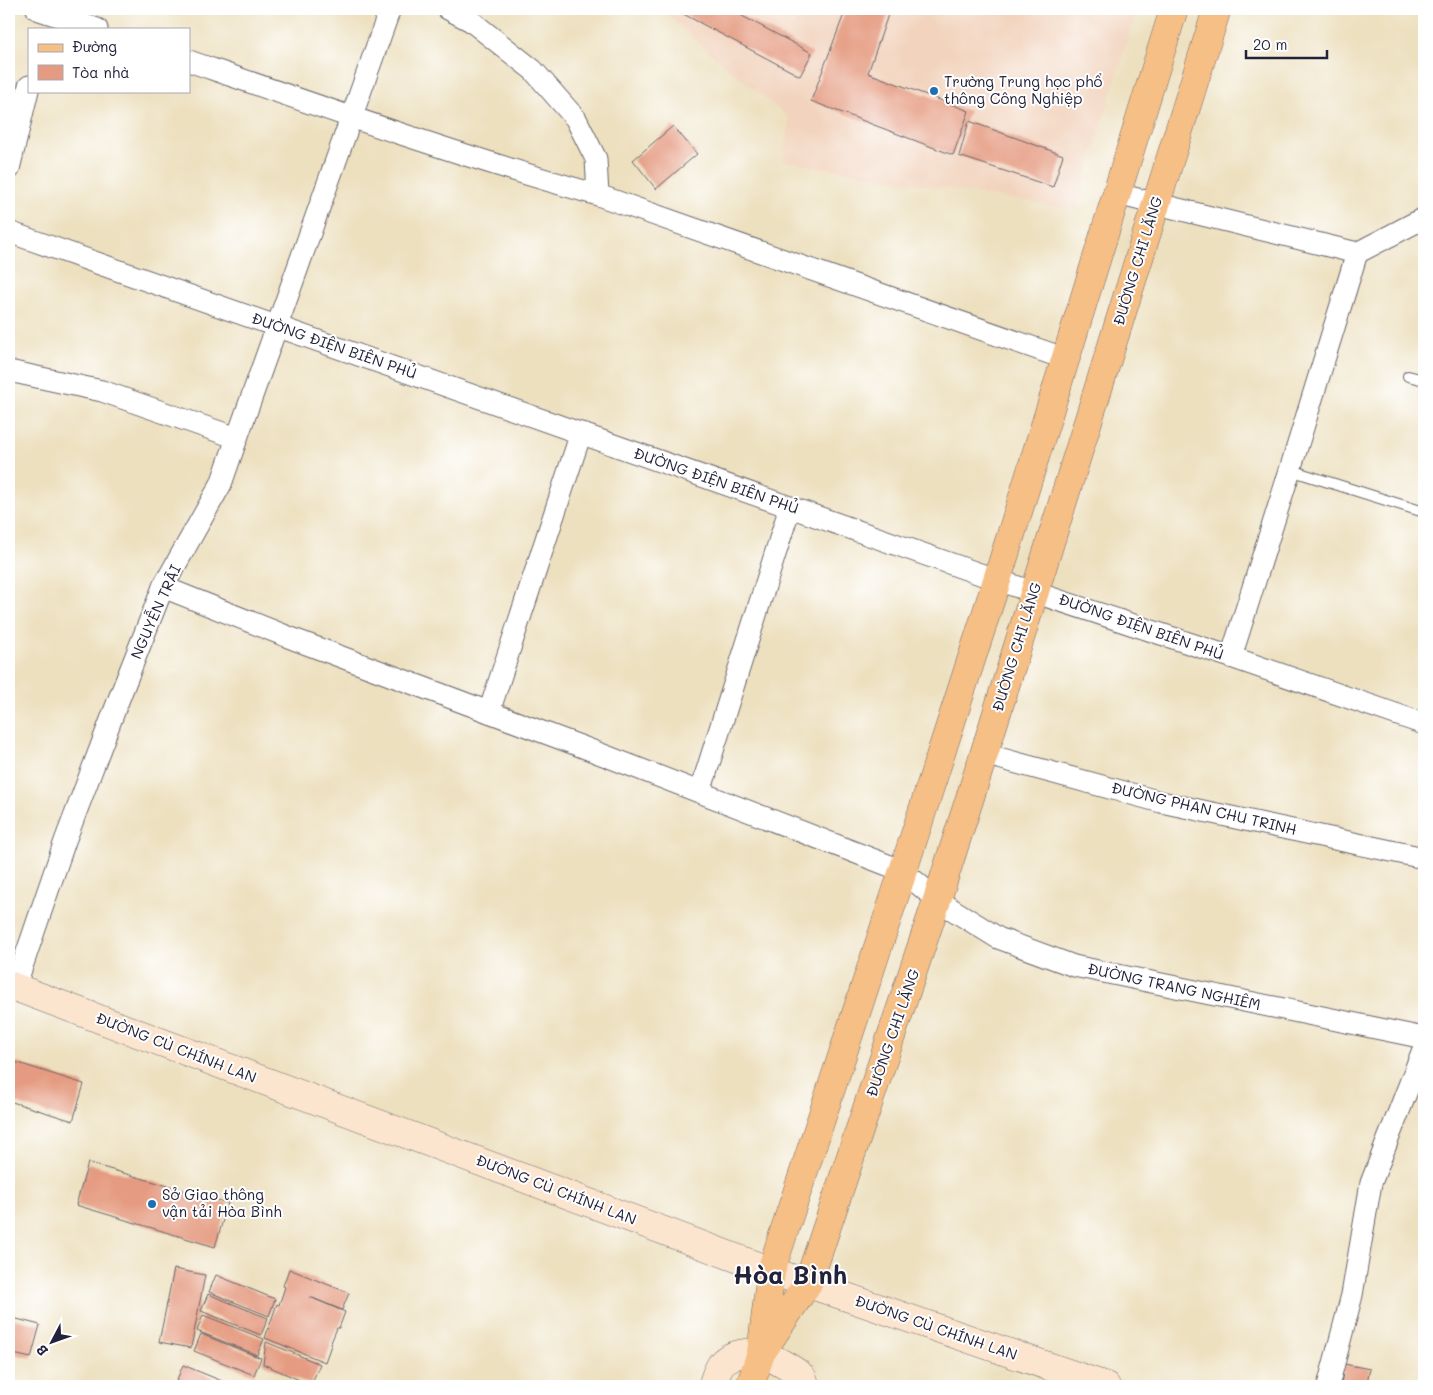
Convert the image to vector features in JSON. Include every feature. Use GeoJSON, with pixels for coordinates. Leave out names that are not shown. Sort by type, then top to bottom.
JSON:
{"type":"FeatureCollection","features":[{"type":"Feature","properties":{"kind":"main road"},"geometry":{"type":"LineString","coordinates":[[750,1386],[761,1353],[771,1271],[997,580],[1174,9]]}},
{"type":"Feature","properties":{"kind":"main road","name":"ĐƯỜNG CHI LĂNG"},"geometry":{"type":"LineString","coordinates":[[761,1353],[808,1283],[984,754],[1217,9]]}},
{"type":"Feature","properties":{"kind":"main road","name":"ĐƯỜNG CÙ CHÍNH LAN"},"geometry":{"type":"LineString","coordinates":[[12,986],[771,1271],[1106,1386]]}},
{"type":"Feature","properties":{"kind":"main road"},"geometry":{"type":"LineString","coordinates":[[712,1386],[718,1369],[724,1361],[746,1353],[761,1353],[786,1366],[802,1377],[806,1386]]}},
{"type":"Feature","properties":{"kind":"street","name":"NGUYỄN TRÃI"},"geometry":{"type":"LineString","coordinates":[[12,986],[116,705],[163,587],[221,484],[390,9]]}},
{"type":"Feature","properties":{"kind":"street"},"geometry":{"type":"LineString","coordinates":[[448,9],[471,21],[532,70],[576,119],[596,159],[598,195]]}},
{"type":"Feature","properties":{"kind":"street"},"geometry":{"type":"LineString","coordinates":[[42,16],[92,28]]}},
{"type":"Feature","properties":{"kind":"street"},"geometry":{"type":"LineString","coordinates":[[190,61],[522,174],[598,195],[1066,359]]}},
{"type":"Feature","properties":{"kind":"street"},"geometry":{"type":"LineString","coordinates":[[9,168],[28,90]]}},
{"type":"Feature","properties":{"kind":"street"},"geometry":{"type":"LineString","coordinates":[[1117,194],[1357,253],[1424,218]]}},
{"type":"Feature","properties":{"kind":"street","name":"ĐƯỜNG ĐIỆN BIÊN PHỦ"},"geometry":{"type":"LineString","coordinates":[[9,232],[997,580],[1424,724]]}},
{"type":"Feature","properties":{"kind":"street"},"geometry":{"type":"LineString","coordinates":[[1230,657],[1357,253]]}},
{"type":"Feature","properties":{"kind":"street"},"geometry":{"type":"LineString","coordinates":[[9,371],[102,391],[238,438]]}},
{"type":"Feature","properties":{"kind":"street"},"geometry":{"type":"LineString","coordinates":[[490,712],[581,434]]}},
{"type":"Feature","properties":{"kind":"street"},"geometry":{"type":"LineString","coordinates":[[700,792],[790,507]]}},
{"type":"Feature","properties":{"kind":"street","name":"ĐƯỜNG TRANG NGHIÊM"},"geometry":{"type":"LineString","coordinates":[[163,587],[296,640],[490,712],[903,871],[937,900],[998,938],[1074,966],[1424,1038]]}},
{"type":"Feature","properties":{"kind":"street","name":"ĐƯỜNG PHAN CHU TRINH"},"geometry":{"type":"LineString","coordinates":[[984,754],[1160,802],[1424,858]]}},
{"type":"Feature","properties":{"kind":"street"},"geometry":{"type":"LineString","coordinates":[[1328,1386],[1352,1295],[1371,1183],[1424,1047]]}},
{"type":"Feature","properties":{"kind":"lane"},"geometry":{"type":"LineString","coordinates":[[1408,376],[1424,380]]}},
{"type":"Feature","properties":{"kind":"lane"},"geometry":{"type":"LineString","coordinates":[[1290,470],[1424,512]]}},
{"type":"Feature","properties":{"kind":"shaded area","name":"Trường Trung học phổ thông Công Nghiệp"},"geometry":{"type":"Polygon","coordinates":[[[661,9],[1137,9],[1076,210],[783,161],[789,118],[722,63],[661,9]]]}},
{"type":"Feature","properties":{"kind":"building"},"geometry":{"type":"Polygon","coordinates":[[[674,9],[729,9],[812,53],[800,76],[674,9]]]}},
{"type":"Feature","properties":{"kind":"building"},"geometry":{"type":"Polygon","coordinates":[[[846,9],[890,9],[868,73],[969,111],[953,155],[811,101],[846,9]]]}},
{"type":"Feature","properties":{"kind":"building"},"geometry":{"type":"Polygon","coordinates":[[[969,121],[1063,155],[1053,187],[959,156],[969,121]]]}},
{"type":"Feature","properties":{"kind":"building"},"geometry":{"type":"Polygon","coordinates":[[[673,126],[697,154],[656,189],[633,160],[673,126]]]}},
{"type":"Feature","properties":{"kind":"building"},"geometry":{"type":"Polygon","coordinates":[[[9,1060],[84,1084],[73,1121],[9,1101],[9,1060]]]}},
{"type":"Feature","properties":{"kind":"building","name":"Sở Giao thông vận tải Hòa Bình"},"geometry":{"type":"Polygon","coordinates":[[[88,1163],[228,1203],[215,1247],[76,1205],[88,1163]]]}},
{"type":"Feature","properties":{"kind":"building"},"geometry":{"type":"Polygon","coordinates":[[[174,1269],[205,1275],[191,1348],[159,1342],[174,1269]]]}},
{"type":"Feature","properties":{"kind":"building"},"geometry":{"type":"Polygon","coordinates":[[[289,1269],[349,1293],[342,1310],[310,1297],[345,1312],[330,1345],[325,1362],[265,1338],[277,1304],[279,1305],[289,1269]]]}},
{"type":"Feature","properties":{"kind":"building"},"geometry":{"type":"Polygon","coordinates":[[[216,1275],[275,1299],[269,1316],[209,1292],[216,1275]]]}},
{"type":"Feature","properties":{"kind":"building"},"geometry":{"type":"Polygon","coordinates":[[[208,1294],[268,1318],[261,1335],[201,1311],[208,1294]]]}},
{"type":"Feature","properties":{"kind":"building"},"geometry":{"type":"Polygon","coordinates":[[[203,1315],[264,1339],[257,1355],[197,1331],[203,1315]]]}},
{"type":"Feature","properties":{"kind":"building"},"geometry":{"type":"Polygon","coordinates":[[[9,1317],[40,1325],[31,1358],[9,1353],[9,1317]]]}},
{"type":"Feature","properties":{"kind":"building"},"geometry":{"type":"Polygon","coordinates":[[[201,1334],[261,1358],[254,1375],[194,1351],[201,1334]]]}},
{"type":"Feature","properties":{"kind":"building"},"geometry":{"type":"Polygon","coordinates":[[[266,1342],[320,1364],[311,1385],[263,1364],[266,1342]]]}},
{"type":"Feature","properties":{"kind":"building"},"geometry":{"type":"Polygon","coordinates":[[[1344,1364],[1370,1369],[1366,1386],[1341,1386],[1344,1364]]]}},
{"type":"Feature","properties":{"kind":"building"},"geometry":{"type":"Polygon","coordinates":[[[183,1365],[234,1386],[188,1386],[176,1382],[183,1365]]]}},
{"type":"Feature","properties":{"kind":"place","name":"Trường Trung học phổ thông Công Nghiệp"},"geometry":{"type":"Point","coordinates":[934,91]}},
{"type":"Feature","properties":{"kind":"place","name":"Sở Giao thông vận tải Hòa Bình"},"geometry":{"type":"Point","coordinates":[152,1204]}},
{"type":"Feature","properties":{"kind":"district","name":"Hòa Bình"},"geometry":{"type":"Point","coordinates":[790,1275]}}]}
